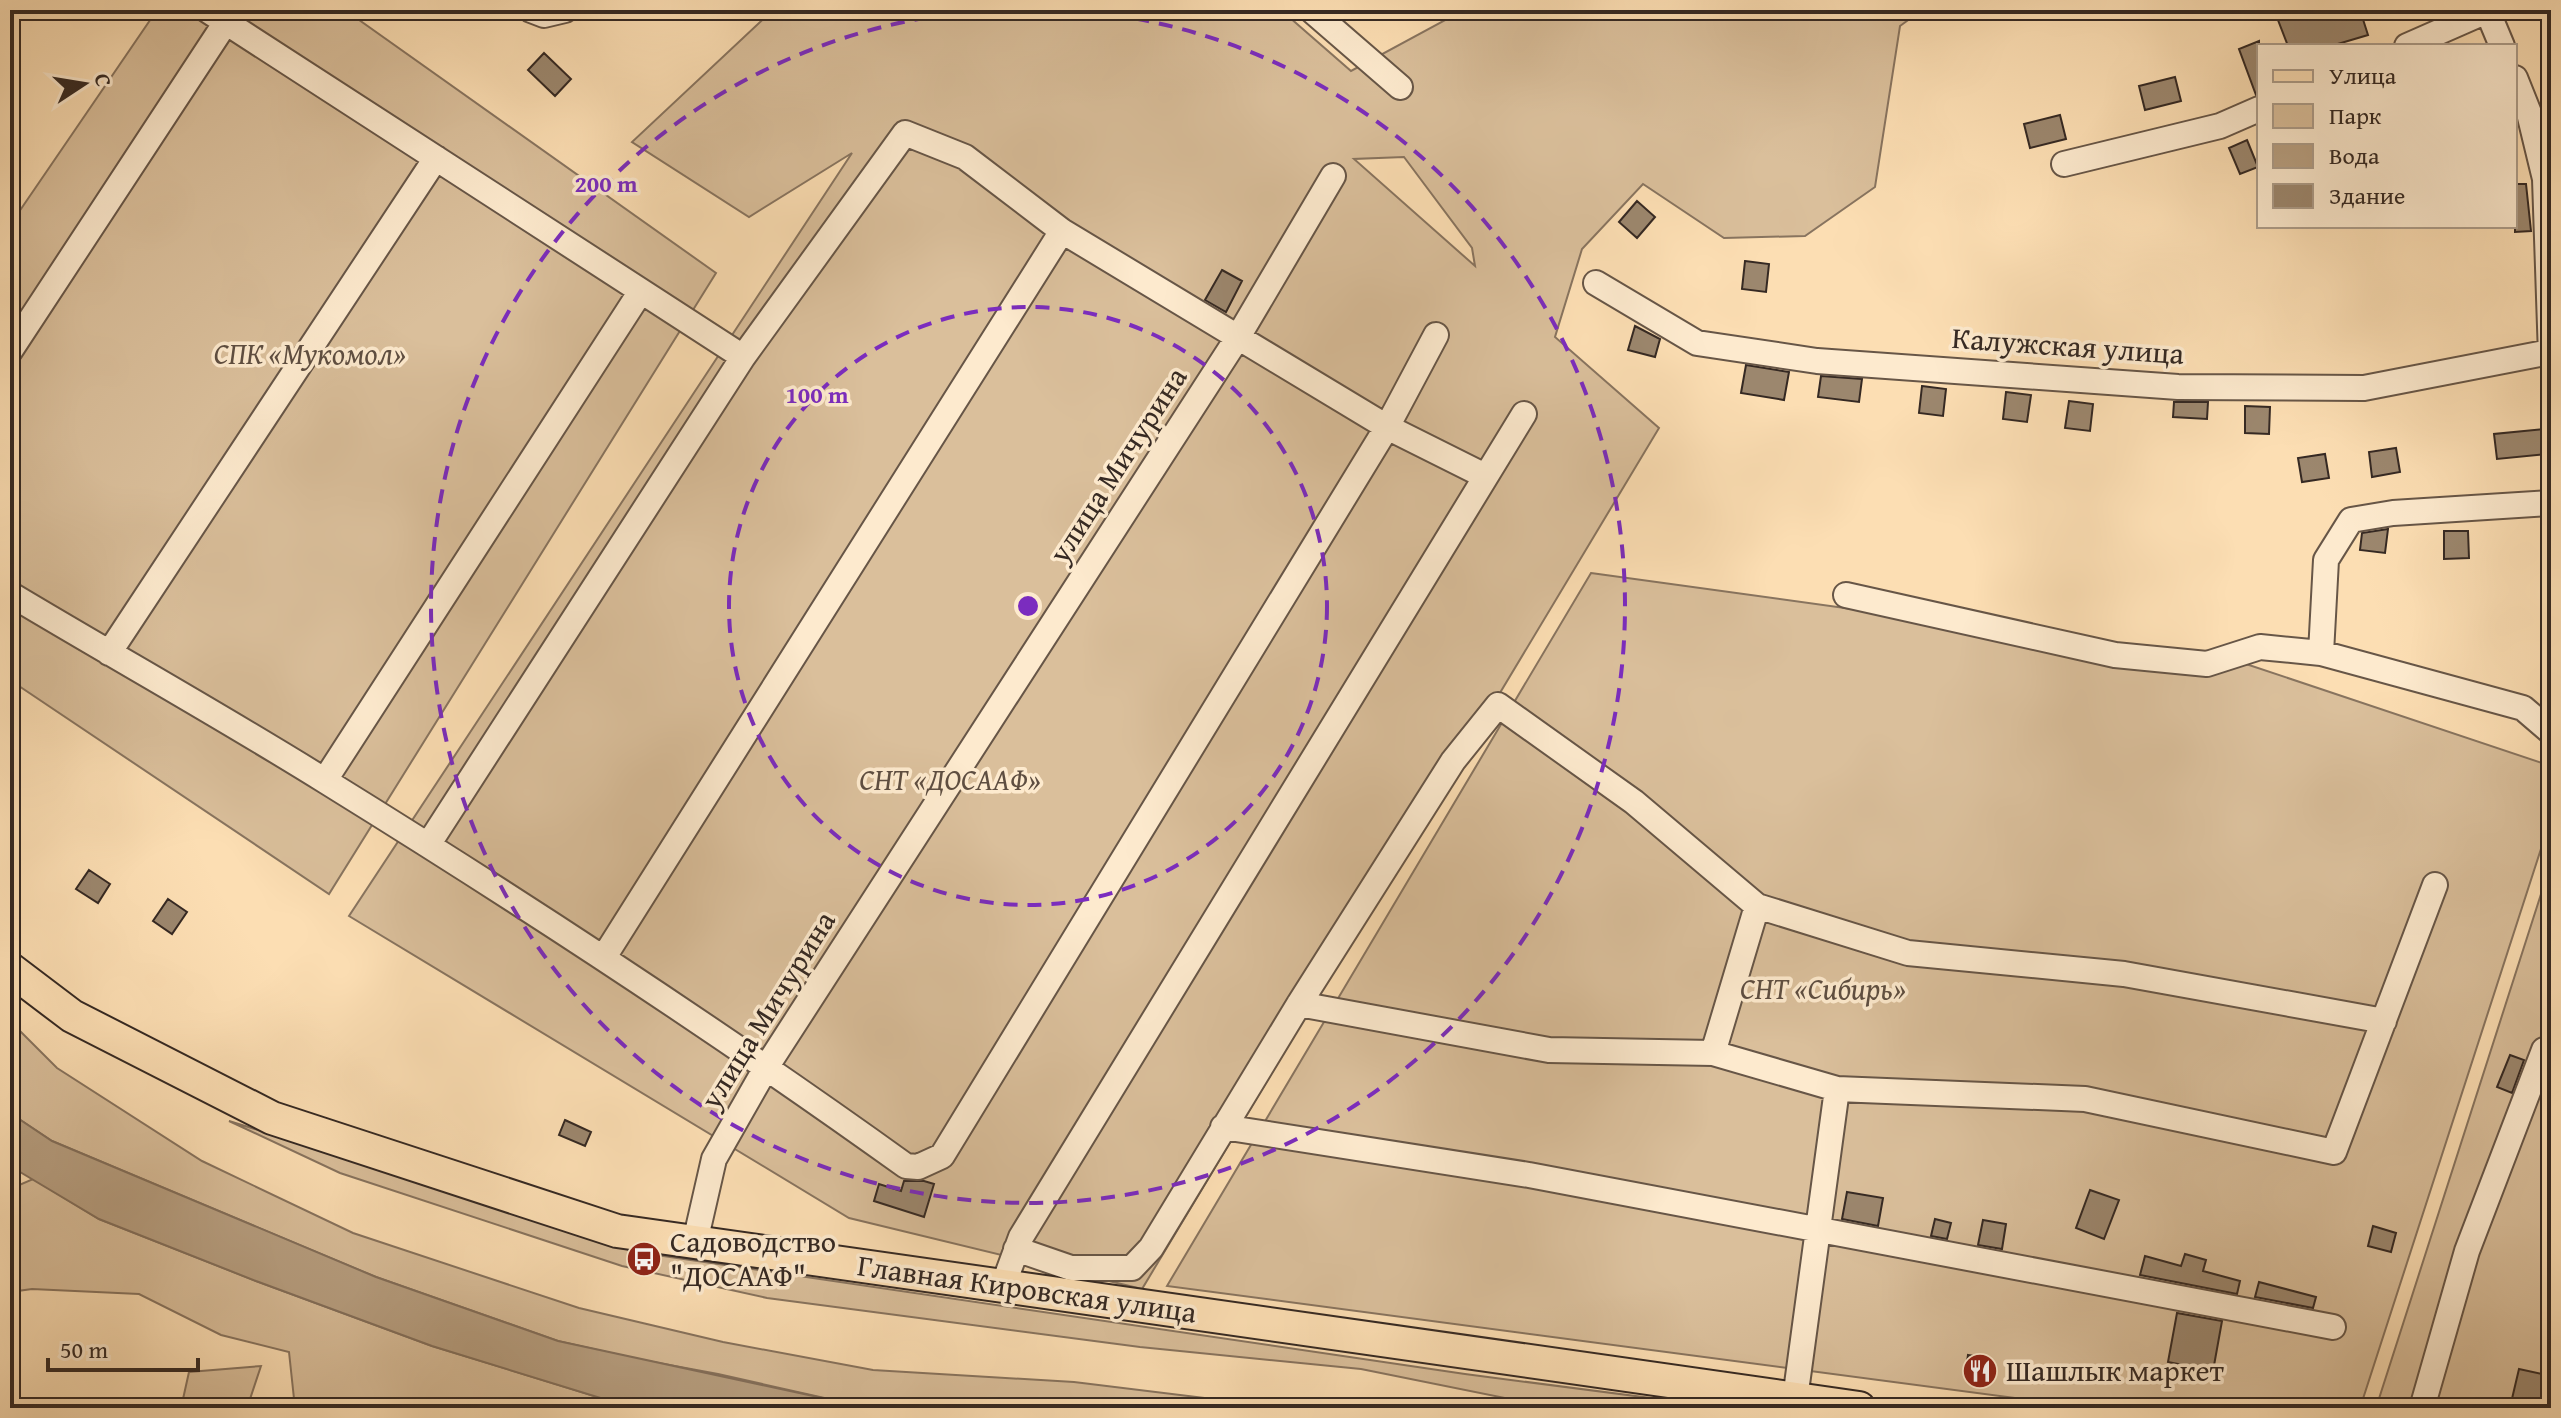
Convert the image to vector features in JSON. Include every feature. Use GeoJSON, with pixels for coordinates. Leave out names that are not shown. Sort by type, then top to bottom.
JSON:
{"type":"FeatureCollection","features":[{"type":"Feature","properties":{"kind":"main road","name":"Главная Кировская улица"},"geometry":{"type":"LineString","coordinates":[[10,969],[72,1016],[272,1118],[617,1231],[1859,1408]]}},
{"type":"Feature","properties":{"kind":"street"},"geometry":{"type":"LineString","coordinates":[[531,10],[544,15],[565,10]]}},
{"type":"Feature","properties":{"kind":"street"},"geometry":{"type":"LineString","coordinates":[[1311,10],[1400,87]]}},
{"type":"Feature","properties":{"kind":"street"},"geometry":{"type":"LineString","coordinates":[[2412,44],[2488,10],[2501,44]]}},
{"type":"Feature","properties":{"kind":"street"},"geometry":{"type":"LineString","coordinates":[[10,351],[217,16],[743,357]]}},
{"type":"Feature","properties":{"kind":"street"},"geometry":{"type":"LineString","coordinates":[[2517,83],[2529,113],[2545,179],[2550,354]]}},
{"type":"Feature","properties":{"kind":"street"},"geometry":{"type":"LineString","coordinates":[[2064,164],[2220,126],[2257,110]]}},
{"type":"Feature","properties":{"kind":"street"},"geometry":{"type":"LineString","coordinates":[[428,845],[743,357],[905,133],[965,157],[1062,231],[1387,427],[1485,476]]}},
{"type":"Feature","properties":{"kind":"street"},"geometry":{"type":"LineString","coordinates":[[109,653],[436,158]]}},
{"type":"Feature","properties":{"kind":"street","name":"улица Мичурина"},"geometry":{"type":"LineString","coordinates":[[695,1242],[714,1159],[767,1066],[1238,337],[1333,176]]}},
{"type":"Feature","properties":{"kind":"street"},"geometry":{"type":"LineString","coordinates":[[604,957],[1062,231]]}},
{"type":"Feature","properties":{"kind":"street","name":"Калужская улица"},"geometry":{"type":"LineString","coordinates":[[1596,283],[1697,343],[1817,361],[2162,386],[2364,388],[2550,354]]}},
{"type":"Feature","properties":{"kind":"street"},"geometry":{"type":"LineString","coordinates":[[325,780],[641,291]]}},
{"type":"Feature","properties":{"kind":"street"},"geometry":{"type":"LineString","coordinates":[[10,594],[325,780],[604,957],[767,1066],[906,1166],[918,1167],[942,1156],[1387,427],[1436,335]]}},
{"type":"Feature","properties":{"kind":"street"},"geometry":{"type":"LineString","coordinates":[[1003,1286],[1021,1237],[1524,414]]}},
{"type":"Feature","properties":{"kind":"street"},"geometry":{"type":"LineString","coordinates":[[2321,653],[2326,560],[2351,520],[2393,513],[2551,503]]}},
{"type":"Feature","properties":{"kind":"street"},"geometry":{"type":"LineString","coordinates":[[1846,595],[2115,655],[2207,664],[2260,647],[2321,653],[2523,708],[2551,732]]}},
{"type":"Feature","properties":{"kind":"street"},"geometry":{"type":"LineString","coordinates":[[1016,1249],[1071,1268],[1132,1268],[1151,1248],[1299,1004],[1453,761],[1498,705],[1634,802],[1757,906],[1908,953],[2124,974],[2384,1021]]}},
{"type":"Feature","properties":{"kind":"street"},"geometry":{"type":"LineString","coordinates":[[1299,1004],[1549,1050],[1713,1053],[1837,1089],[2085,1099],[2334,1152],[2435,885]]}},
{"type":"Feature","properties":{"kind":"street"},"geometry":{"type":"LineString","coordinates":[[1713,1053],[1757,906]]}},
{"type":"Feature","properties":{"kind":"street"},"geometry":{"type":"LineString","coordinates":[[2422,1408],[2467,1251],[2544,1050],[2551,1053]]}},
{"type":"Feature","properties":{"kind":"street"},"geometry":{"type":"LineString","coordinates":[[1795,1399],[1837,1089]]}},
{"type":"Feature","properties":{"kind":"street"},"geometry":{"type":"LineString","coordinates":[[1223,1127],[1529,1175],[2333,1327]]}},
{"type":"Feature","properties":{"kind":"green space","name":"СПК «Мукомол»"},"geometry":{"type":"Polygon","coordinates":[[[157,10],[345,10],[716,273],[329,894],[10,680],[10,225],[157,10]]]}},
{"type":"Feature","properties":{"kind":"green space","name":"СНТ «ДОСААФ»"},"geometry":{"type":"Polygon","coordinates":[[[773,10],[1281,10],[1351,71],[1451,17],[1451,10],[1922,10],[1900,26],[1875,187],[1805,236],[1724,238],[1643,184],[1582,249],[1555,337],[1659,428],[1142,1289],[849,1218],[349,916],[852,153],[749,217],[632,142],[773,10]],[[1404,157],[1354,159],[1475,266],[1472,248],[1404,157]]]}},
{"type":"Feature","properties":{"kind":"green space","name":"СНТ «Сибирь»"},"geometry":{"type":"Polygon","coordinates":[[[1591,573],[2243,663],[2551,766],[2551,818],[2360,1408],[2091,1408],[1167,1286],[1591,573]]]}},
{"type":"Feature","properties":{"kind":"green space"},"geometry":{"type":"Polygon","coordinates":[[[2551,863],[2551,1408],[2376,1408],[2551,863]]]}},
{"type":"Feature","properties":{"kind":"green space"},"geometry":{"type":"Polygon","coordinates":[[[10,1021],[57,1068],[202,1161],[353,1233],[579,1308],[723,1342],[873,1370],[1074,1382],[1286,1408],[869,1408],[558,1341],[376,1277],[52,1141],[10,1113],[10,1021]]]}},
{"type":"Feature","properties":{"kind":"green space"},"geometry":{"type":"Polygon","coordinates":[[[229,1121],[636,1252],[1465,1374],[1728,1408],[1555,1408],[1361,1369],[1140,1347],[767,1298],[622,1266],[340,1173],[229,1121]]]}},
{"type":"Feature","properties":{"kind":"green space"},"geometry":{"type":"Polygon","coordinates":[[[33,1179],[99,1219],[256,1281],[432,1346],[633,1408],[295,1408],[289,1352],[221,1335],[139,1294],[32,1289],[10,1292],[10,1189],[33,1179]]]}},
{"type":"Feature","properties":{"kind":"green space"},"geometry":{"type":"Polygon","coordinates":[[[261,1366],[247,1408],[181,1408],[189,1372],[261,1366]]]}},
{"type":"Feature","properties":{"kind":"water"},"geometry":{"type":"Polygon","coordinates":[[[10,1113],[52,1141],[376,1277],[558,1341],[869,1408],[633,1408],[432,1346],[99,1219],[10,1166],[10,1113]]]}},
{"type":"Feature","properties":{"kind":"building"},"geometry":{"type":"Polygon","coordinates":[[[2302,10],[2360,10],[2368,35],[2338,44],[2287,44],[2278,20],[2302,10]]]}},
{"type":"Feature","properties":{"kind":"building"},"geometry":{"type":"Polygon","coordinates":[[[2259,41],[2257,95],[2256,95],[2239,49],[2259,41]]]}},
{"type":"Feature","properties":{"kind":"building"},"geometry":{"type":"Polygon","coordinates":[[[544,53],[571,79],[555,96],[528,70],[544,53]]]}},
{"type":"Feature","properties":{"kind":"building"},"geometry":{"type":"Polygon","coordinates":[[[2175,77],[2181,101],[2145,110],[2139,86],[2175,77]]]}},
{"type":"Feature","properties":{"kind":"building"},"geometry":{"type":"Polygon","coordinates":[[[2060,115],[2066,139],[2030,148],[2024,124],[2060,115]]]}},
{"type":"Feature","properties":{"kind":"building"},"geometry":{"type":"Polygon","coordinates":[[[2247,140],[2257,167],[2240,174],[2229,148],[2247,140]]]}},
{"type":"Feature","properties":{"kind":"building"},"geometry":{"type":"Polygon","coordinates":[[[2517,184],[2526,184],[2531,231],[2515,232],[2517,184]]]}},
{"type":"Feature","properties":{"kind":"building"},"geometry":{"type":"Polygon","coordinates":[[[1637,201],[1655,217],[1637,238],[1619,222],[1637,201]]]}},
{"type":"Feature","properties":{"kind":"building"},"geometry":{"type":"Polygon","coordinates":[[[1745,261],[1769,264],[1766,292],[1742,289],[1745,261]]]}},
{"type":"Feature","properties":{"kind":"building"},"geometry":{"type":"Polygon","coordinates":[[[1222,270],[1242,281],[1226,312],[1205,300],[1222,270]]]}},
{"type":"Feature","properties":{"kind":"building"},"geometry":{"type":"Polygon","coordinates":[[[1635,326],[1660,339],[1655,357],[1628,350],[1635,326]]]}},
{"type":"Feature","properties":{"kind":"building"},"geometry":{"type":"Polygon","coordinates":[[[1746,365],[1789,372],[1784,400],[1741,393],[1746,365]]]}},
{"type":"Feature","properties":{"kind":"building"},"geometry":{"type":"Polygon","coordinates":[[[1821,376],[1862,379],[1859,402],[1818,397],[1821,376]]]}},
{"type":"Feature","properties":{"kind":"building"},"geometry":{"type":"Polygon","coordinates":[[[1922,386],[1946,389],[1943,416],[1919,413],[1922,386]]]}},
{"type":"Feature","properties":{"kind":"building"},"geometry":{"type":"Polygon","coordinates":[[[2006,392],[2031,395],[2027,422],[2003,419],[2006,392]]]}},
{"type":"Feature","properties":{"kind":"building"},"geometry":{"type":"Polygon","coordinates":[[[2069,401],[2093,404],[2090,431],[2065,428],[2069,401]]]}},
{"type":"Feature","properties":{"kind":"building"},"geometry":{"type":"Polygon","coordinates":[[[2174,402],[2208,402],[2207,419],[2173,417],[2174,402]]]}},
{"type":"Feature","properties":{"kind":"building"},"geometry":{"type":"Polygon","coordinates":[[[2245,406],[2270,407],[2269,434],[2245,433],[2245,406]]]}},
{"type":"Feature","properties":{"kind":"building"},"geometry":{"type":"Polygon","coordinates":[[[2544,429],[2547,454],[2497,459],[2494,434],[2544,429]]]}},
{"type":"Feature","properties":{"kind":"building"},"geometry":{"type":"Polygon","coordinates":[[[2396,448],[2400,472],[2372,477],[2369,452],[2396,448]]]}},
{"type":"Feature","properties":{"kind":"building"},"geometry":{"type":"Polygon","coordinates":[[[2325,454],[2329,478],[2302,482],[2298,458],[2325,454]]]}},
{"type":"Feature","properties":{"kind":"building"},"geometry":{"type":"Polygon","coordinates":[[[2388,529],[2385,553],[2360,550],[2362,533],[2388,529]]]}},
{"type":"Feature","properties":{"kind":"building"},"geometry":{"type":"Polygon","coordinates":[[[2444,531],[2468,531],[2469,558],[2444,559],[2444,531]]]}},
{"type":"Feature","properties":{"kind":"building"},"geometry":{"type":"Polygon","coordinates":[[[89,870],[110,884],[98,903],[76,889],[89,870]]]}},
{"type":"Feature","properties":{"kind":"building"},"geometry":{"type":"Polygon","coordinates":[[[168,899],[187,912],[172,934],[153,921],[168,899]]]}},
{"type":"Feature","properties":{"kind":"building"},"geometry":{"type":"Polygon","coordinates":[[[2510,1055],[2524,1060],[2512,1093],[2497,1087],[2510,1055]]]}},
{"type":"Feature","properties":{"kind":"building"},"geometry":{"type":"Polygon","coordinates":[[[565,1120],[591,1132],[585,1146],[559,1135],[565,1120]]]}},
{"type":"Feature","properties":{"kind":"building"},"geometry":{"type":"Polygon","coordinates":[[[904,1181],[934,1184],[924,1217],[874,1201],[879,1184],[901,1191],[904,1181]]]}},
{"type":"Feature","properties":{"kind":"building"},"geometry":{"type":"Polygon","coordinates":[[[2090,1190],[2119,1200],[2104,1239],[2076,1228],[2090,1190]]]}},
{"type":"Feature","properties":{"kind":"building"},"geometry":{"type":"Polygon","coordinates":[[[1847,1192],[1883,1198],[1878,1226],[1842,1219],[1847,1192]]]}},
{"type":"Feature","properties":{"kind":"building"},"geometry":{"type":"Polygon","coordinates":[[[1935,1219],[1951,1223],[1947,1239],[1931,1236],[1935,1219]]]}},
{"type":"Feature","properties":{"kind":"building"},"geometry":{"type":"Polygon","coordinates":[[[1983,1220],[2006,1224],[2002,1249],[1978,1245],[1983,1220]]]}},
{"type":"Feature","properties":{"kind":"building"},"geometry":{"type":"Polygon","coordinates":[[[2373,1226],[2396,1233],[2391,1252],[2368,1246],[2373,1226]]]}},
{"type":"Feature","properties":{"kind":"building"},"geometry":{"type":"Polygon","coordinates":[[[2185,1254],[2206,1260],[2203,1271],[2240,1281],[2237,1294],[2140,1275],[2145,1256],[2181,1266],[2185,1254]]]}},
{"type":"Feature","properties":{"kind":"building"},"geometry":{"type":"Polygon","coordinates":[[[2259,1282],[2316,1297],[2313,1308],[2255,1297],[2259,1282]]]}},
{"type":"Feature","properties":{"kind":"building"},"geometry":{"type":"Polygon","coordinates":[[[2177,1313],[2222,1321],[2213,1371],[2168,1362],[2177,1313]]]}},
{"type":"Feature","properties":{"kind":"building"},"geometry":{"type":"Polygon","coordinates":[[[1968,1355],[1988,1358],[1984,1378],[1965,1375],[1968,1355]]]}},
{"type":"Feature","properties":{"kind":"building"},"geometry":{"type":"Polygon","coordinates":[[[2519,1369],[2547,1375],[2539,1408],[2511,1403],[2519,1369]]]}},
{"type":"Feature","properties":{"kind":"place","name":"Садоводство \"ДОСААФ\""},"geometry":{"type":"Point","coordinates":[644,1259]}},
{"type":"Feature","properties":{"kind":"place","name":"Шашлык маркет"},"geometry":{"type":"Point","coordinates":[1980,1371]}}]}
